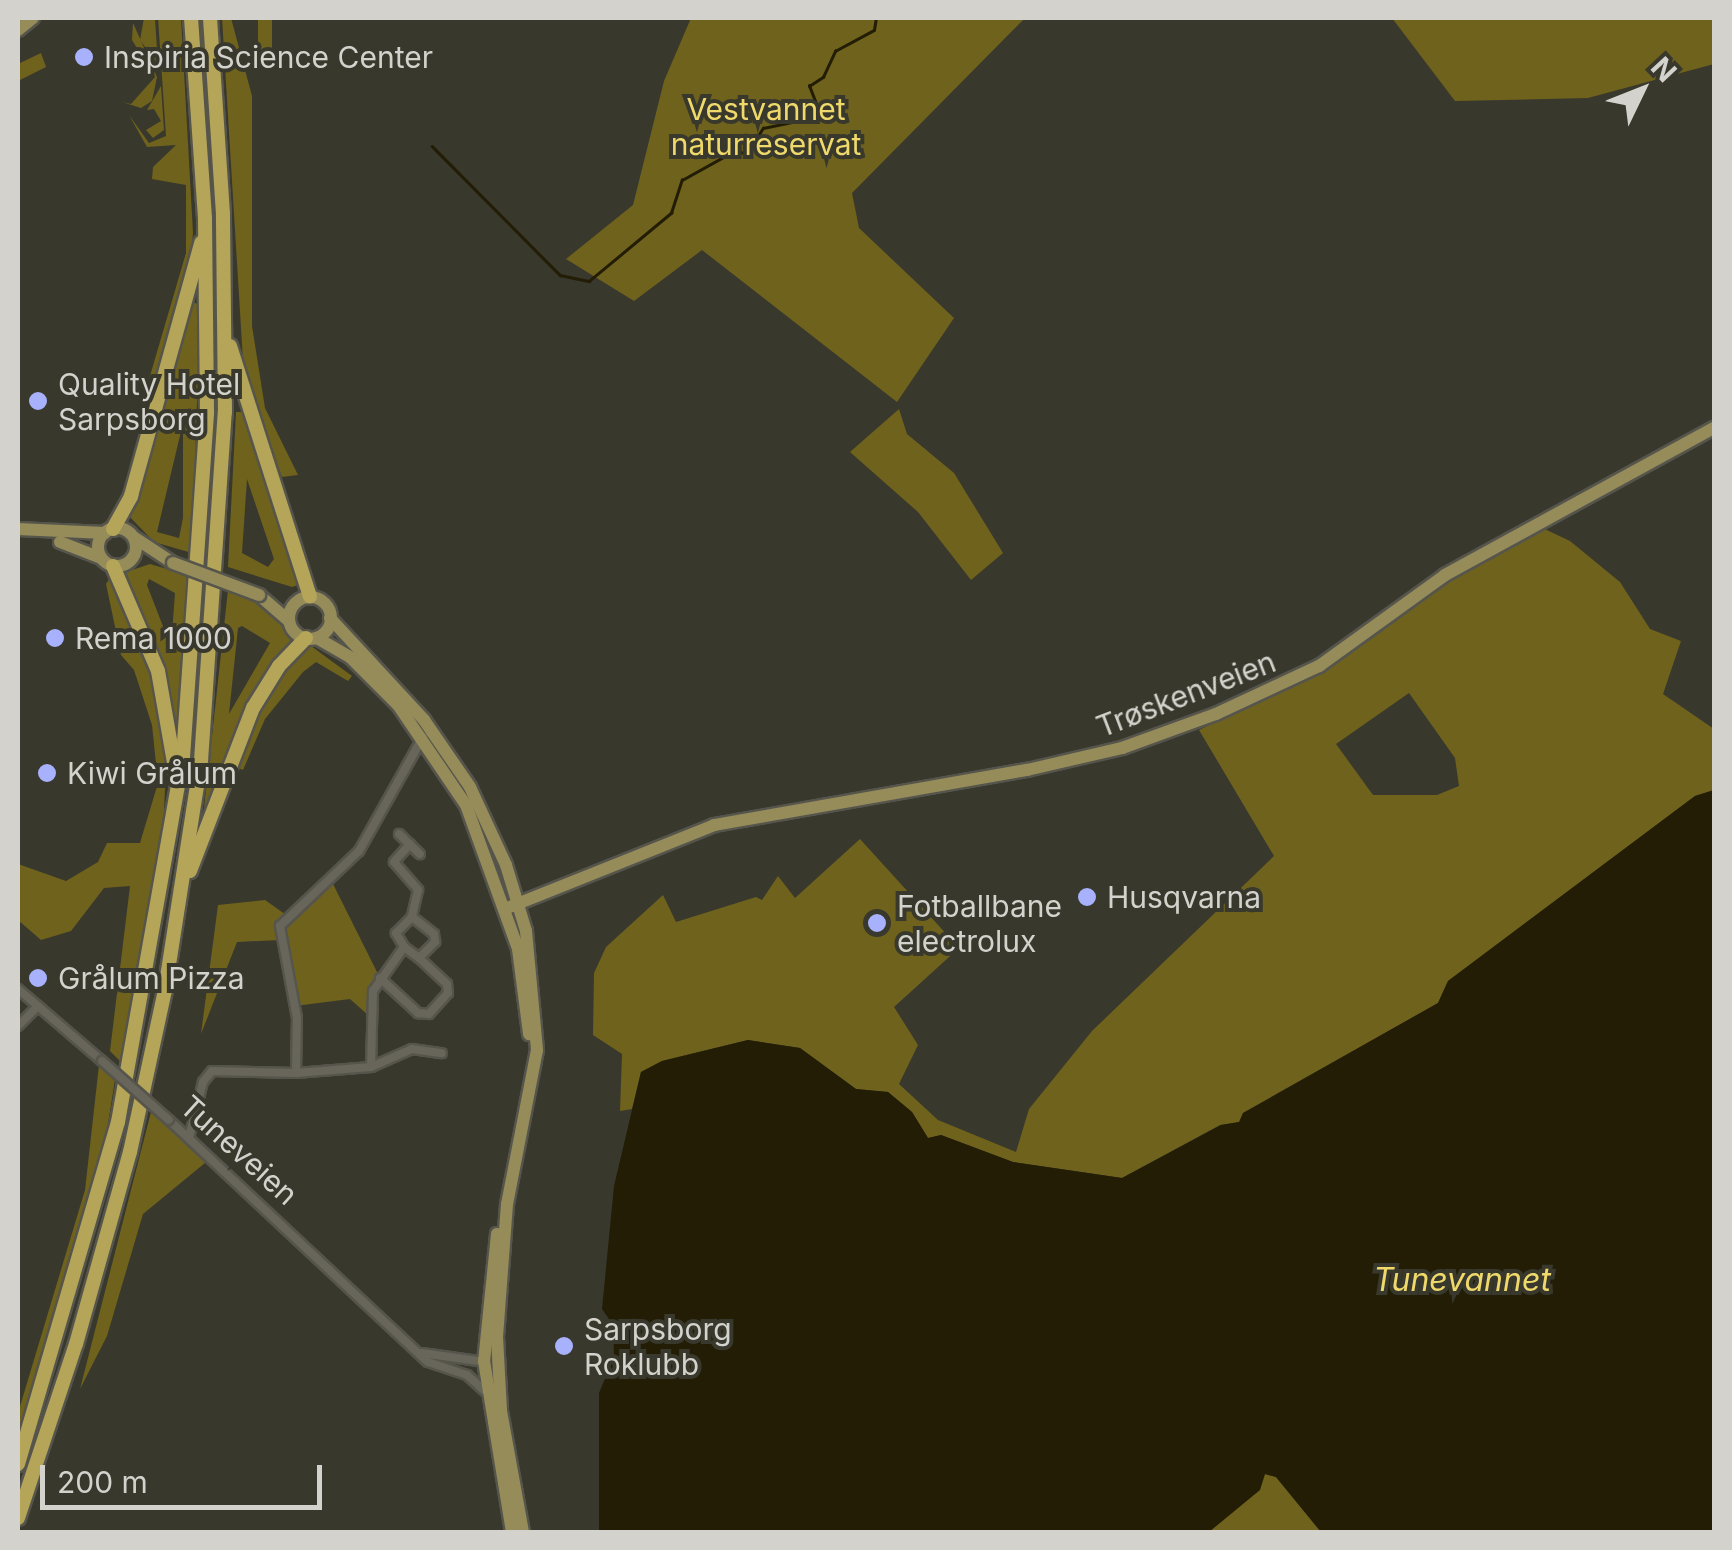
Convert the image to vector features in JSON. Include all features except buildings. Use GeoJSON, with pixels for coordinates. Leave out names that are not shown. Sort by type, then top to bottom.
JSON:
{"type":"FeatureCollection","features":[{"type":"Feature","properties":{"kind":"highway"},"geometry":{"type":"LineString","coordinates":[[18,1464],[118,1122],[178,795],[204,512],[205,218],[192,18]]}},
{"type":"Feature","properties":{"kind":"highway"},"geometry":{"type":"LineString","coordinates":[[18,1518],[117,1200],[184,886],[216,604],[226,324],[210,18]]}},
{"type":"Feature","properties":{"kind":"highway"},"geometry":{"type":"LineString","coordinates":[[109,531],[131,496],[205,218]]}},
{"type":"Feature","properties":{"kind":"highway"},"geometry":{"type":"LineString","coordinates":[[226,324],[302,600]]}},
{"type":"Feature","properties":{"kind":"highway"},"geometry":{"type":"LineString","coordinates":[[107,562],[163,688],[178,795]]}},
{"type":"Feature","properties":{"kind":"highway"},"geometry":{"type":"LineString","coordinates":[[184,886],[259,696],[311,638]]}},
{"type":"Feature","properties":{"kind":"main road"},"geometry":{"type":"LineString","coordinates":[[18,30],[34,18]]}},
{"type":"Feature","properties":{"kind":"main road","name":"Trøskenveien"},"geometry":{"type":"LineString","coordinates":[[513,906],[714,825],[1076,760],[1216,714],[1319,666],[1445,575],[1714,428]]}},
{"type":"Feature","properties":{"kind":"main road"},"geometry":{"type":"LineString","coordinates":[[107,562],[109,531]]}},
{"type":"Feature","properties":{"kind":"main road"},"geometry":{"type":"LineString","coordinates":[[18,533],[109,531],[132,536],[157,558]]}},
{"type":"Feature","properties":{"kind":"main road"},"geometry":{"type":"LineString","coordinates":[[18,533],[78,545],[107,562],[157,558],[259,595],[326,606],[330,618],[424,720],[490,825],[536,994],[530,1089],[508,1204],[490,1269],[484,1361],[485,1391],[512,1532]]}},
{"type":"Feature","properties":{"kind":"main road"},"geometry":{"type":"LineString","coordinates":[[131,561],[132,536]]}},
{"type":"Feature","properties":{"kind":"main road"},"geometry":{"type":"LineString","coordinates":[[259,595],[311,638],[351,658],[424,736],[466,805],[513,906]]}},
{"type":"Feature","properties":{"kind":"main road"},"geometry":{"type":"LineString","coordinates":[[289,621],[302,600]]}},
{"type":"Feature","properties":{"kind":"main road"},"geometry":{"type":"LineString","coordinates":[[311,638],[330,618]]}},
{"type":"Feature","properties":{"kind":"main road"},"geometry":{"type":"LineString","coordinates":[[508,1204],[498,1376],[523,1532]]}},
{"type":"Feature","properties":{"kind":"street"},"geometry":{"type":"LineString","coordinates":[[296,1073],[297,1018],[280,926],[360,851],[424,736],[424,720]]}},
{"type":"Feature","properties":{"kind":"street"},"geometry":{"type":"LineString","coordinates":[[399,834],[420,854]]}},
{"type":"Feature","properties":{"kind":"street"},"geometry":{"type":"LineString","coordinates":[[380,978],[418,1012],[429,1014],[448,992],[447,984],[404,947],[396,932],[412,917],[418,890],[394,862],[410,844]]}},
{"type":"Feature","properties":{"kind":"street"},"geometry":{"type":"LineString","coordinates":[[412,917],[434,934],[435,942],[420,958]]}},
{"type":"Feature","properties":{"kind":"street"},"geometry":{"type":"LineString","coordinates":[[371,1067],[368,1016],[380,978],[404,947]]}},
{"type":"Feature","properties":{"kind":"street","name":"Tuneveien"},"geometry":{"type":"LineString","coordinates":[[18,989],[189,1138],[422,1353],[485,1391]]}},
{"type":"Feature","properties":{"kind":"street"},"geometry":{"type":"LineString","coordinates":[[18,1026],[38,1006]]}},
{"type":"Feature","properties":{"kind":"street"},"geometry":{"type":"LineString","coordinates":[[189,1138],[203,1082],[212,1071],[296,1073],[371,1067],[412,1049],[442,1053]]}},
{"type":"Feature","properties":{"kind":"street"},"geometry":{"type":"LineString","coordinates":[[422,1353],[484,1361],[498,1376]]}},
{"type":"Feature","properties":{"kind":"green space"},"geometry":{"type":"Polygon","coordinates":[[[144,18],[155,18],[158,65],[140,40],[144,18]]]}},
{"type":"Feature","properties":{"kind":"green space"},"geometry":{"type":"Polygon","coordinates":[[[158,18],[181,18],[193,233],[190,266],[153,392],[145,393],[186,253],[186,185],[152,179],[153,167],[176,145],[147,147],[129,115],[149,143],[166,136],[158,18]]]}},
{"type":"Feature","properties":{"kind":"green space"},"geometry":{"type":"Polygon","coordinates":[[[198,18],[203,18],[214,154],[208,154],[198,18]]]}},
{"type":"Feature","properties":{"kind":"green space"},"geometry":{"type":"Polygon","coordinates":[[[222,18],[231,18],[252,96],[252,326],[265,408],[298,475],[282,477],[244,377],[222,18]]]}},
{"type":"Feature","properties":{"kind":"green space"},"geometry":{"type":"Polygon","coordinates":[[[258,18],[272,18],[272,63],[258,63],[258,18]]]}},
{"type":"Feature","properties":{"kind":"green space","name":"Vestvannet naturreservat"},"geometry":{"type":"Polygon","coordinates":[[[691,18],[1025,18],[852,193],[859,228],[954,318],[897,402],[702,250],[634,301],[566,259],[633,205],[664,81],[691,18]]]}},
{"type":"Feature","properties":{"kind":"green space"},"geometry":{"type":"Polygon","coordinates":[[[1392,18],[1714,18],[1714,64],[1588,98],[1455,101],[1392,18]]]}},
{"type":"Feature","properties":{"kind":"green space"},"geometry":{"type":"Polygon","coordinates":[[[133,23],[157,77],[152,101],[141,108],[122,102],[131,104],[155,77],[132,40],[133,23]]]}},
{"type":"Feature","properties":{"kind":"green space"},"geometry":{"type":"Polygon","coordinates":[[[41,53],[46,67],[18,81],[18,64],[41,53]]]}},
{"type":"Feature","properties":{"kind":"green space"},"geometry":{"type":"Polygon","coordinates":[[[161,86],[164,130],[153,138],[146,130],[161,121],[154,109],[147,110],[161,86]]]}},
{"type":"Feature","properties":{"kind":"green space"},"geometry":{"type":"Polygon","coordinates":[[[192,302],[198,304],[198,372],[192,553],[154,542],[129,516],[192,302]],[[183,423],[157,532],[179,538],[183,518],[183,423]]]}},
{"type":"Feature","properties":{"kind":"green space"},"geometry":{"type":"Polygon","coordinates":[[[899,409],[907,434],[954,473],[1003,553],[971,580],[918,512],[850,452],[899,409]]]}},
{"type":"Feature","properties":{"kind":"green space"},"geometry":{"type":"Polygon","coordinates":[[[236,412],[243,412],[298,585],[292,587],[228,567],[236,412]],[[247,479],[242,553],[268,567],[274,559],[247,479]]]}},
{"type":"Feature","properties":{"kind":"green space"},"geometry":{"type":"Polygon","coordinates":[[[1534,524],[1570,541],[1620,582],[1650,629],[1681,641],[1663,694],[1714,729],[1714,790],[1695,796],[1448,981],[1438,1003],[1243,1113],[1240,1122],[1220,1125],[1122,1178],[1013,1162],[941,1135],[928,1138],[912,1112],[888,1092],[856,1089],[800,1048],[748,1040],[662,1061],[641,1072],[632,1109],[620,1111],[622,1054],[593,1035],[594,973],[606,947],[663,895],[676,922],[756,897],[762,900],[778,876],[795,898],[860,839],[959,948],[894,1007],[918,1045],[899,1084],[938,1120],[1016,1152],[1029,1109],[1092,1031],[1274,856],[1199,730],[1319,672],[1445,575],[1534,524]],[[1409,693],[1336,744],[1373,795],[1437,795],[1459,786],[1455,758],[1409,693]]]}},
{"type":"Feature","properties":{"kind":"green space"},"geometry":{"type":"Polygon","coordinates":[[[150,564],[191,576],[176,739],[161,666],[126,572],[150,564]],[[149,579],[147,585],[171,647],[175,593],[149,579]]]}},
{"type":"Feature","properties":{"kind":"green space"},"geometry":{"type":"Polygon","coordinates":[[[112,575],[154,674],[167,741],[164,812],[120,1061],[110,1051],[130,886],[104,888],[71,931],[41,940],[18,920],[18,864],[66,881],[98,862],[107,843],[140,843],[158,783],[152,725],[134,670],[121,655],[106,584],[112,575]]]}},
{"type":"Feature","properties":{"kind":"green space"},"geometry":{"type":"Polygon","coordinates":[[[228,590],[266,608],[295,639],[276,661],[202,827],[228,590]],[[242,626],[238,628],[229,714],[270,643],[242,626]]]}},
{"type":"Feature","properties":{"kind":"green space"},"geometry":{"type":"Polygon","coordinates":[[[311,646],[352,676],[348,681],[316,662],[303,672],[265,719],[243,770],[236,767],[259,709],[285,670],[311,646]]]}},
{"type":"Feature","properties":{"kind":"green space"},"geometry":{"type":"Polygon","coordinates":[[[331,880],[380,978],[368,1015],[350,999],[295,1006],[280,940],[237,942],[201,1034],[218,905],[265,900],[289,917],[331,880]]]}},
{"type":"Feature","properties":{"kind":"green space"},"geometry":{"type":"Polygon","coordinates":[[[99,1065],[115,1080],[107,1130],[18,1435],[18,1413],[85,1190],[99,1065]]]}},
{"type":"Feature","properties":{"kind":"green space"},"geometry":{"type":"Polygon","coordinates":[[[151,1112],[211,1158],[143,1214],[107,1336],[80,1389],[151,1112]]]}},
{"type":"Feature","properties":{"kind":"green space"},"geometry":{"type":"Polygon","coordinates":[[[1265,1474],[1276,1477],[1321,1532],[1209,1532],[1265,1474]]]}},
{"type":"Feature","properties":{"kind":"water","name":"Tunevannet"},"geometry":{"type":"Polygon","coordinates":[[[1714,790],[1714,1532],[1321,1532],[1276,1477],[1265,1474],[1260,1490],[1209,1532],[599,1532],[599,1393],[614,1357],[613,1325],[602,1309],[614,1186],[641,1072],[662,1061],[748,1040],[800,1048],[856,1089],[888,1092],[912,1112],[928,1138],[941,1135],[1013,1162],[1122,1178],[1221,1125],[1239,1122],[1243,1113],[1438,1003],[1448,981],[1695,796],[1714,790]]]}},
{"type":"Feature","properties":{"kind":"waterway"},"geometry":{"type":"LineString","coordinates":[[432,146],[560,275],[589,281],[671,213],[682,180],[736,150],[746,154],[763,128],[807,119],[818,109],[809,86],[823,77],[835,51],[874,30],[876,18]]}},
{"type":"Feature","properties":{"kind":"place","name":"Inspiria Science Center"},"geometry":{"type":"Point","coordinates":[84,57]}},
{"type":"Feature","properties":{"kind":"place","name":"Quality Hotel Sarpsborg"},"geometry":{"type":"Point","coordinates":[38,401]}},
{"type":"Feature","properties":{"kind":"place","name":"Rema 1000"},"geometry":{"type":"Point","coordinates":[55,638]}},
{"type":"Feature","properties":{"kind":"place","name":"Kiwi Grålum"},"geometry":{"type":"Point","coordinates":[47,773]}},
{"type":"Feature","properties":{"kind":"place","name":"Husqvarna"},"geometry":{"type":"Point","coordinates":[1087,897]}},
{"type":"Feature","properties":{"kind":"place","name":"Fotballbane electrolux"},"geometry":{"type":"Point","coordinates":[877,923]}},
{"type":"Feature","properties":{"kind":"place","name":"Grålum Pizza"},"geometry":{"type":"Point","coordinates":[38,978]}},
{"type":"Feature","properties":{"kind":"place","name":"Sarpsborg Roklubb"},"geometry":{"type":"Point","coordinates":[564,1346]}}]}
